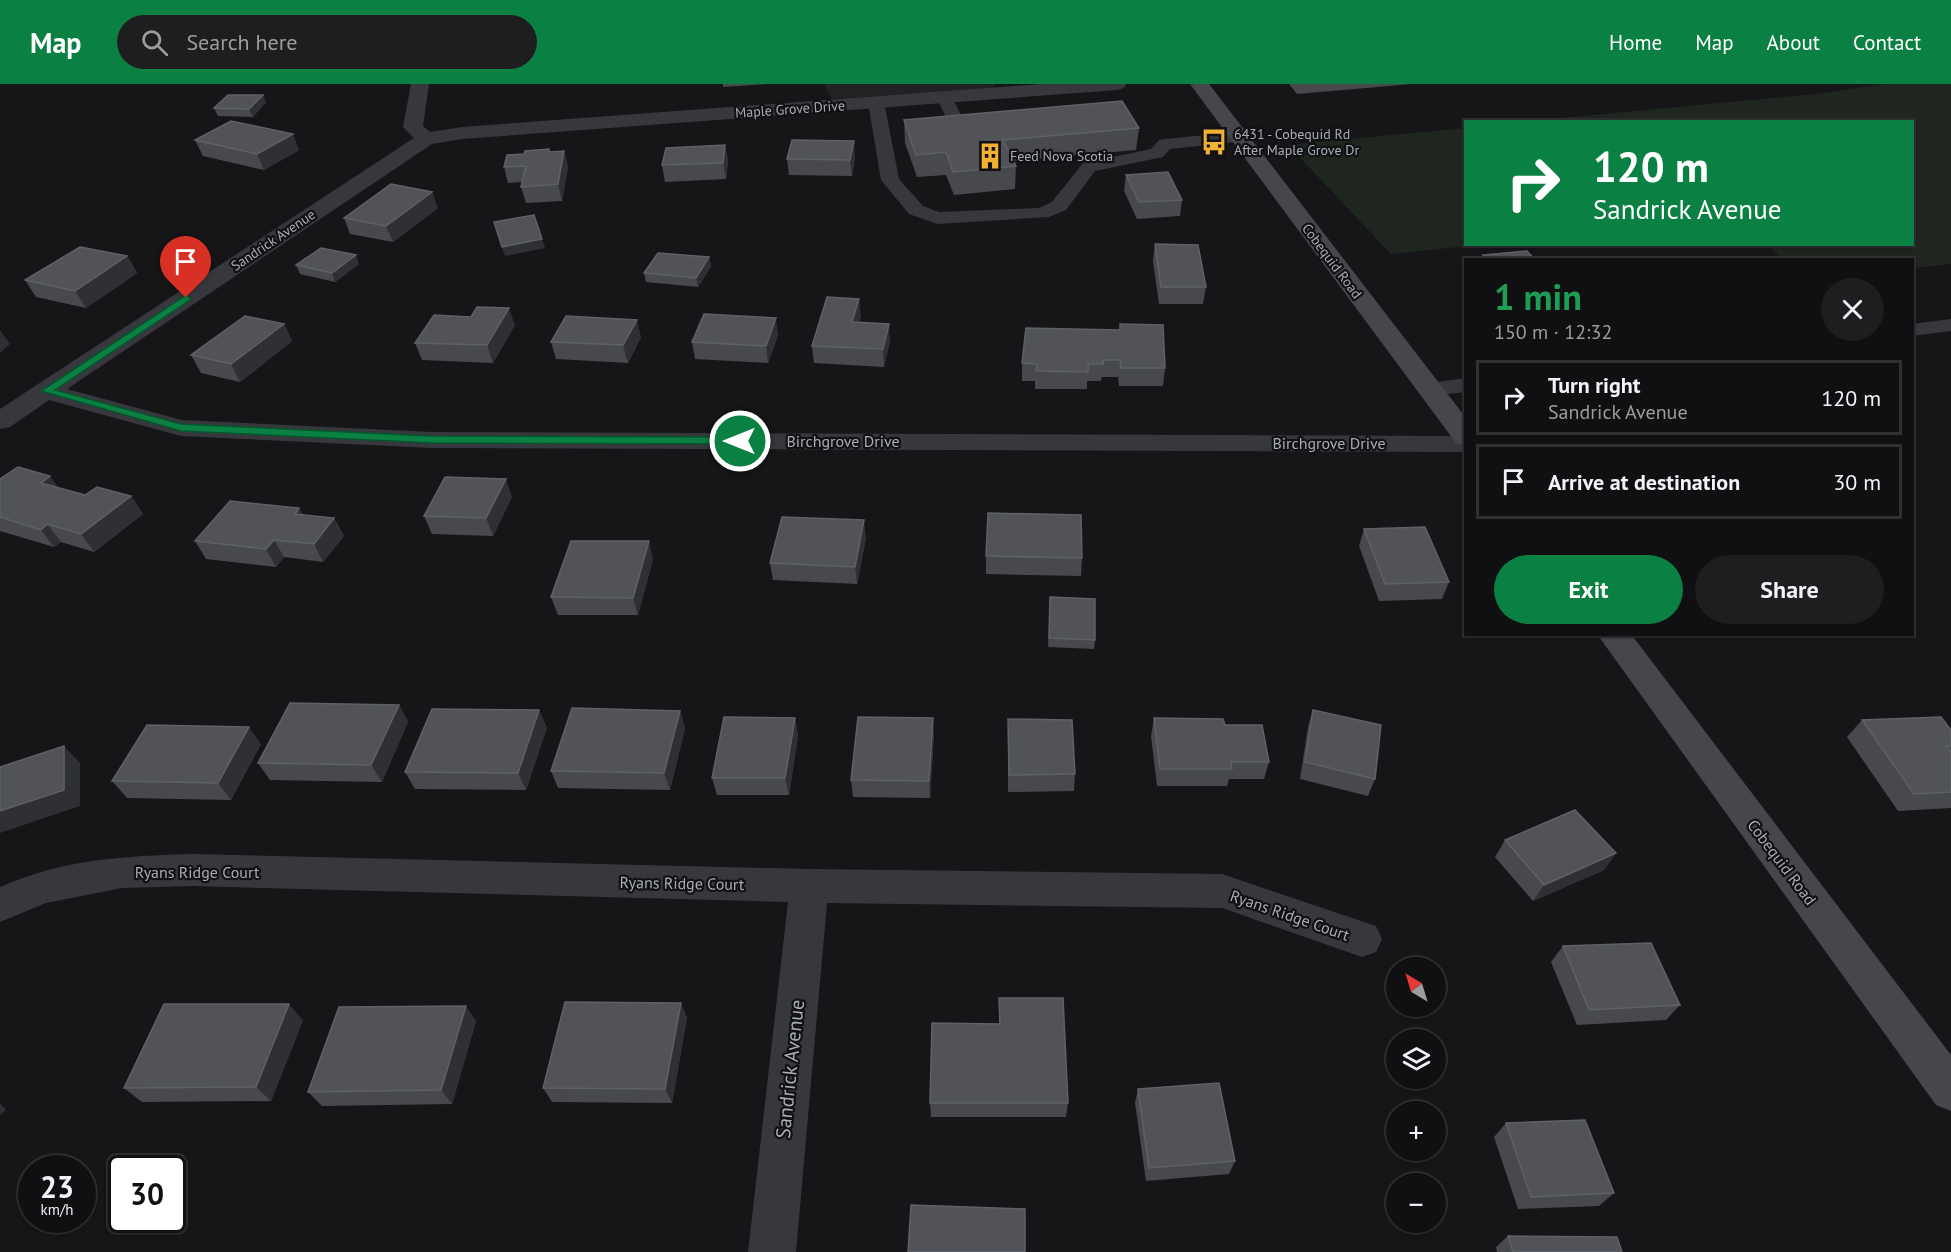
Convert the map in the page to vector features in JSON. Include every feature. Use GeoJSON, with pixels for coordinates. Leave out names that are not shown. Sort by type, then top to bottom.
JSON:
{"type":"FeatureCollection","features":[{"type":"Feature","properties":{"kind":"main road","name":"Cobequid Road"},"geometry":{"type":"LineString","coordinates":[[1199,84],[1464,434]]}},
{"type":"Feature","properties":{"kind":"main road","name":"Cobequid Road"},"geometry":{"type":"LineString","coordinates":[[1614,636],[1951,1090]]}},
{"type":"Feature","properties":{"kind":"street"},"geometry":{"type":"LineString","coordinates":[[420,84],[413,127],[426,139]]}},
{"type":"Feature","properties":{"kind":"street","name":"Maple Grove Drive"},"geometry":{"type":"LineString","coordinates":[[462,133],[1118,84]]}},
{"type":"Feature","properties":{"kind":"street","name":"Sandrick Avenue"},"geometry":{"type":"LineString","coordinates":[[0,421],[426,139],[462,133]]}},
{"type":"Feature","properties":{"kind":"street","name":"Birchgrove Drive"},"geometry":{"type":"LineString","coordinates":[[46,391],[181,428],[432,440],[1464,444]]}},
{"type":"Feature","properties":{"kind":"street","name":"Ryans Ridge Court"},"geometry":{"type":"LineString","coordinates":[[0,905],[41,887],[122,872],[193,870],[809,886],[1222,891],[1362,939]]}},
{"type":"Feature","properties":{"kind":"street","name":"Sandrick Avenue"},"geometry":{"type":"LineString","coordinates":[[772,1252],[809,886]]}},
{"type":"Feature","properties":{"kind":"lane"},"geometry":{"type":"LineString","coordinates":[[944,97],[958,125]]}},
{"type":"Feature","properties":{"kind":"lane"},"geometry":{"type":"LineString","coordinates":[[876,102],[890,180],[916,210],[937,218],[1042,213],[1059,206],[1089,167],[1157,153],[1165,144],[1237,137]]}},
{"type":"Feature","properties":{"kind":"lane"},"geometry":{"type":"LineString","coordinates":[[1914,330],[1951,325]]}},
{"type":"Feature","properties":{"kind":"lane"},"geometry":{"type":"LineString","coordinates":[[1430,389],[1464,385]]}},
{"type":"Feature","properties":{"kind":"shaded area"},"geometry":{"type":"Polygon","coordinates":[[[824,84],[995,84],[992,89],[832,99],[824,84]]]}},
{"type":"Feature","properties":{"kind":"shaded area"},"geometry":{"type":"Polygon","coordinates":[[[1882,84],[1951,84],[1951,264],[1914,268],[1914,258],[1780,258],[1770,246],[1914,246],[1914,120],[1540,120],[1824,93],[1882,84]]]}},
{"type":"Feature","properties":{"kind":"shaded area"},"geometry":{"type":"Polygon","coordinates":[[[1464,128],[1464,246],[1467,246],[1391,254],[1288,145],[1464,128]]]}},
{"type":"Feature","properties":{"kind":"building"},"geometry":{"type":"Polygon","coordinates":[[[228,95],[263,95],[249,109],[214,108],[228,95]]]}},
{"type":"Feature","properties":{"kind":"building"},"geometry":{"type":"Polygon","coordinates":[[[1122,101],[1139,128],[1003,140],[1016,166],[953,172],[946,152],[916,155],[904,120],[1122,101]]]}},
{"type":"Feature","properties":{"kind":"building"},"geometry":{"type":"Polygon","coordinates":[[[231,121],[293,134],[257,154],[195,140],[231,121]]]}},
{"type":"Feature","properties":{"kind":"building"},"geometry":{"type":"Polygon","coordinates":[[[792,140],[854,141],[850,160],[787,159],[792,140]]]}},
{"type":"Feature","properties":{"kind":"building"},"geometry":{"type":"Polygon","coordinates":[[[725,145],[723,163],[662,165],[666,148],[725,145]]]}},
{"type":"Feature","properties":{"kind":"building"},"geometry":{"type":"Polygon","coordinates":[[[549,149],[549,152],[564,151],[558,184],[521,187],[526,166],[504,167],[507,155],[549,149]]]}},
{"type":"Feature","properties":{"kind":"building"},"geometry":{"type":"Polygon","coordinates":[[[1168,172],[1182,200],[1139,202],[1126,175],[1168,172]]]}},
{"type":"Feature","properties":{"kind":"building"},"geometry":{"type":"Polygon","coordinates":[[[391,184],[432,192],[386,226],[344,218],[391,184]]]}},
{"type":"Feature","properties":{"kind":"building"},"geometry":{"type":"Polygon","coordinates":[[[534,215],[542,239],[502,247],[494,222],[534,215]]]}},
{"type":"Feature","properties":{"kind":"building"},"geometry":{"type":"Polygon","coordinates":[[[1155,244],[1198,245],[1206,287],[1161,287],[1155,244]]]}},
{"type":"Feature","properties":{"kind":"building"},"geometry":{"type":"Polygon","coordinates":[[[80,247],[127,256],[75,291],[25,280],[80,247]]]}},
{"type":"Feature","properties":{"kind":"building"},"geometry":{"type":"Polygon","coordinates":[[[321,248],[356,255],[332,273],[296,265],[321,248]]]}},
{"type":"Feature","properties":{"kind":"building"},"geometry":{"type":"Polygon","coordinates":[[[1527,251],[1533,258],[1485,258],[1483,255],[1527,251]]]}},
{"type":"Feature","properties":{"kind":"building"},"geometry":{"type":"Polygon","coordinates":[[[658,253],[709,257],[696,278],[644,273],[658,253]]]}},
{"type":"Feature","properties":{"kind":"building"},"geometry":{"type":"Polygon","coordinates":[[[827,297],[859,299],[852,322],[889,324],[883,349],[812,346],[827,297]]]}},
{"type":"Feature","properties":{"kind":"building"},"geometry":{"type":"Polygon","coordinates":[[[477,307],[509,308],[487,345],[415,343],[434,315],[471,317],[477,307]]]}},
{"type":"Feature","properties":{"kind":"building"},"geometry":{"type":"Polygon","coordinates":[[[704,314],[776,318],[766,346],[692,342],[704,314]]]}},
{"type":"Feature","properties":{"kind":"building"},"geometry":{"type":"Polygon","coordinates":[[[245,316],[284,324],[231,364],[191,355],[245,316]]]}},
{"type":"Feature","properties":{"kind":"building"},"geometry":{"type":"Polygon","coordinates":[[[566,316],[637,320],[623,345],[551,342],[566,316]]]}},
{"type":"Feature","properties":{"kind":"building"},"geometry":{"type":"Polygon","coordinates":[[[1120,324],[1163,325],[1165,368],[1121,368],[1120,360],[1103,360],[1103,364],[1088,364],[1088,372],[1036,371],[1037,364],[1022,363],[1026,328],[1120,330],[1120,324]]]}},
{"type":"Feature","properties":{"kind":"building"},"geometry":{"type":"Polygon","coordinates":[[[18,467],[50,476],[41,483],[85,495],[97,487],[131,496],[81,534],[47,524],[41,530],[0,517],[0,479],[18,467]]]}},
{"type":"Feature","properties":{"kind":"building"},"geometry":{"type":"Polygon","coordinates":[[[445,477],[506,479],[486,518],[424,516],[445,477]]]}},
{"type":"Feature","properties":{"kind":"building"},"geometry":{"type":"Polygon","coordinates":[[[230,501],[299,508],[295,514],[334,518],[314,544],[274,540],[266,549],[195,541],[230,501]]]}},
{"type":"Feature","properties":{"kind":"building"},"geometry":{"type":"Polygon","coordinates":[[[988,513],[1081,515],[1082,558],[986,556],[988,513]]]}},
{"type":"Feature","properties":{"kind":"building"},"geometry":{"type":"Polygon","coordinates":[[[782,517],[864,520],[855,567],[770,563],[782,517]]]}},
{"type":"Feature","properties":{"kind":"building"},"geometry":{"type":"Polygon","coordinates":[[[1425,527],[1449,582],[1385,584],[1364,529],[1425,527]]]}},
{"type":"Feature","properties":{"kind":"building"},"geometry":{"type":"Polygon","coordinates":[[[571,541],[649,541],[633,598],[551,597],[571,541]]]}},
{"type":"Feature","properties":{"kind":"building"},"geometry":{"type":"Polygon","coordinates":[[[1050,597],[1095,599],[1095,640],[1049,638],[1050,597]]]}},
{"type":"Feature","properties":{"kind":"building"},"geometry":{"type":"Polygon","coordinates":[[[290,703],[399,705],[371,765],[258,763],[290,703]]]}},
{"type":"Feature","properties":{"kind":"building"},"geometry":{"type":"Polygon","coordinates":[[[572,708],[680,711],[664,773],[551,771],[572,708]]]}},
{"type":"Feature","properties":{"kind":"building"},"geometry":{"type":"Polygon","coordinates":[[[432,709],[539,710],[518,773],[405,772],[432,709]]]}},
{"type":"Feature","properties":{"kind":"building"},"geometry":{"type":"Polygon","coordinates":[[[1313,710],[1381,725],[1375,779],[1305,762],[1313,710]]]}},
{"type":"Feature","properties":{"kind":"building"},"geometry":{"type":"Polygon","coordinates":[[[724,717],[795,718],[785,778],[712,778],[724,717]]]}},
{"type":"Feature","properties":{"kind":"building"},"geometry":{"type":"Polygon","coordinates":[[[858,717],[933,718],[929,781],[851,780],[858,717]]]}},
{"type":"Feature","properties":{"kind":"building"},"geometry":{"type":"Polygon","coordinates":[[[1941,717],[1951,730],[1951,746],[1946,746],[1951,752],[1951,792],[1914,794],[1862,720],[1941,717]]]}},
{"type":"Feature","properties":{"kind":"building"},"geometry":{"type":"Polygon","coordinates":[[[1154,718],[1223,719],[1225,725],[1262,725],[1269,762],[1231,762],[1232,769],[1160,769],[1154,718]]]}},
{"type":"Feature","properties":{"kind":"building"},"geometry":{"type":"Polygon","coordinates":[[[1008,719],[1072,720],[1075,774],[1009,775],[1008,719]]]}},
{"type":"Feature","properties":{"kind":"building"},"geometry":{"type":"Polygon","coordinates":[[[147,725],[249,727],[218,783],[112,781],[147,725]]]}},
{"type":"Feature","properties":{"kind":"building"},"geometry":{"type":"Polygon","coordinates":[[[64,746],[64,790],[0,811],[0,767],[64,746]]]}},
{"type":"Feature","properties":{"kind":"building"},"geometry":{"type":"Polygon","coordinates":[[[1575,810],[1616,853],[1544,885],[1505,840],[1575,810]]]}},
{"type":"Feature","properties":{"kind":"building"},"geometry":{"type":"Polygon","coordinates":[[[1651,943],[1680,1005],[1589,1010],[1563,946],[1651,943]]]}},
{"type":"Feature","properties":{"kind":"building"},"geometry":{"type":"Polygon","coordinates":[[[999,998],[1063,998],[1068,1103],[930,1103],[932,1023],[1000,1024],[999,998]]]}},
{"type":"Feature","properties":{"kind":"building"},"geometry":{"type":"Polygon","coordinates":[[[565,1002],[681,1003],[665,1089],[543,1088],[565,1002]]]}},
{"type":"Feature","properties":{"kind":"building"},"geometry":{"type":"Polygon","coordinates":[[[164,1004],[289,1004],[256,1087],[124,1088],[164,1004]]]}},
{"type":"Feature","properties":{"kind":"building"},"geometry":{"type":"Polygon","coordinates":[[[466,1006],[441,1090],[308,1092],[339,1007],[466,1006]]]}},
{"type":"Feature","properties":{"kind":"building"},"geometry":{"type":"Polygon","coordinates":[[[1219,1083],[1235,1161],[1149,1168],[1138,1089],[1219,1083]]]}},
{"type":"Feature","properties":{"kind":"building"},"geometry":{"type":"Polygon","coordinates":[[[1585,1120],[1614,1193],[1531,1197],[1506,1123],[1585,1120]]]}},
{"type":"Feature","properties":{"kind":"building"},"geometry":{"type":"Polygon","coordinates":[[[911,1205],[1025,1209],[1025,1252],[908,1252],[911,1205]]]}},
{"type":"Feature","properties":{"kind":"building"},"geometry":{"type":"Polygon","coordinates":[[[1508,1236],[1617,1237],[1622,1252],[1513,1252],[1508,1236]]]}},
{"type":"Feature","properties":{"kind":"place","name":"6431 - Cobequid Rd After Maple Grove Dr"},"geometry":{"type":"Point","coordinates":[1214,142]}},
{"type":"Feature","properties":{"kind":"place","name":"Feed Nova Scotia"},"geometry":{"type":"Point","coordinates":[990,156]}},
{"type":"Feature","properties":{"kind":"route"},"geometry":{"type":"LineString","coordinates":[[186,298],[46,391],[181,428],[432,440],[740,441]]}}]}
